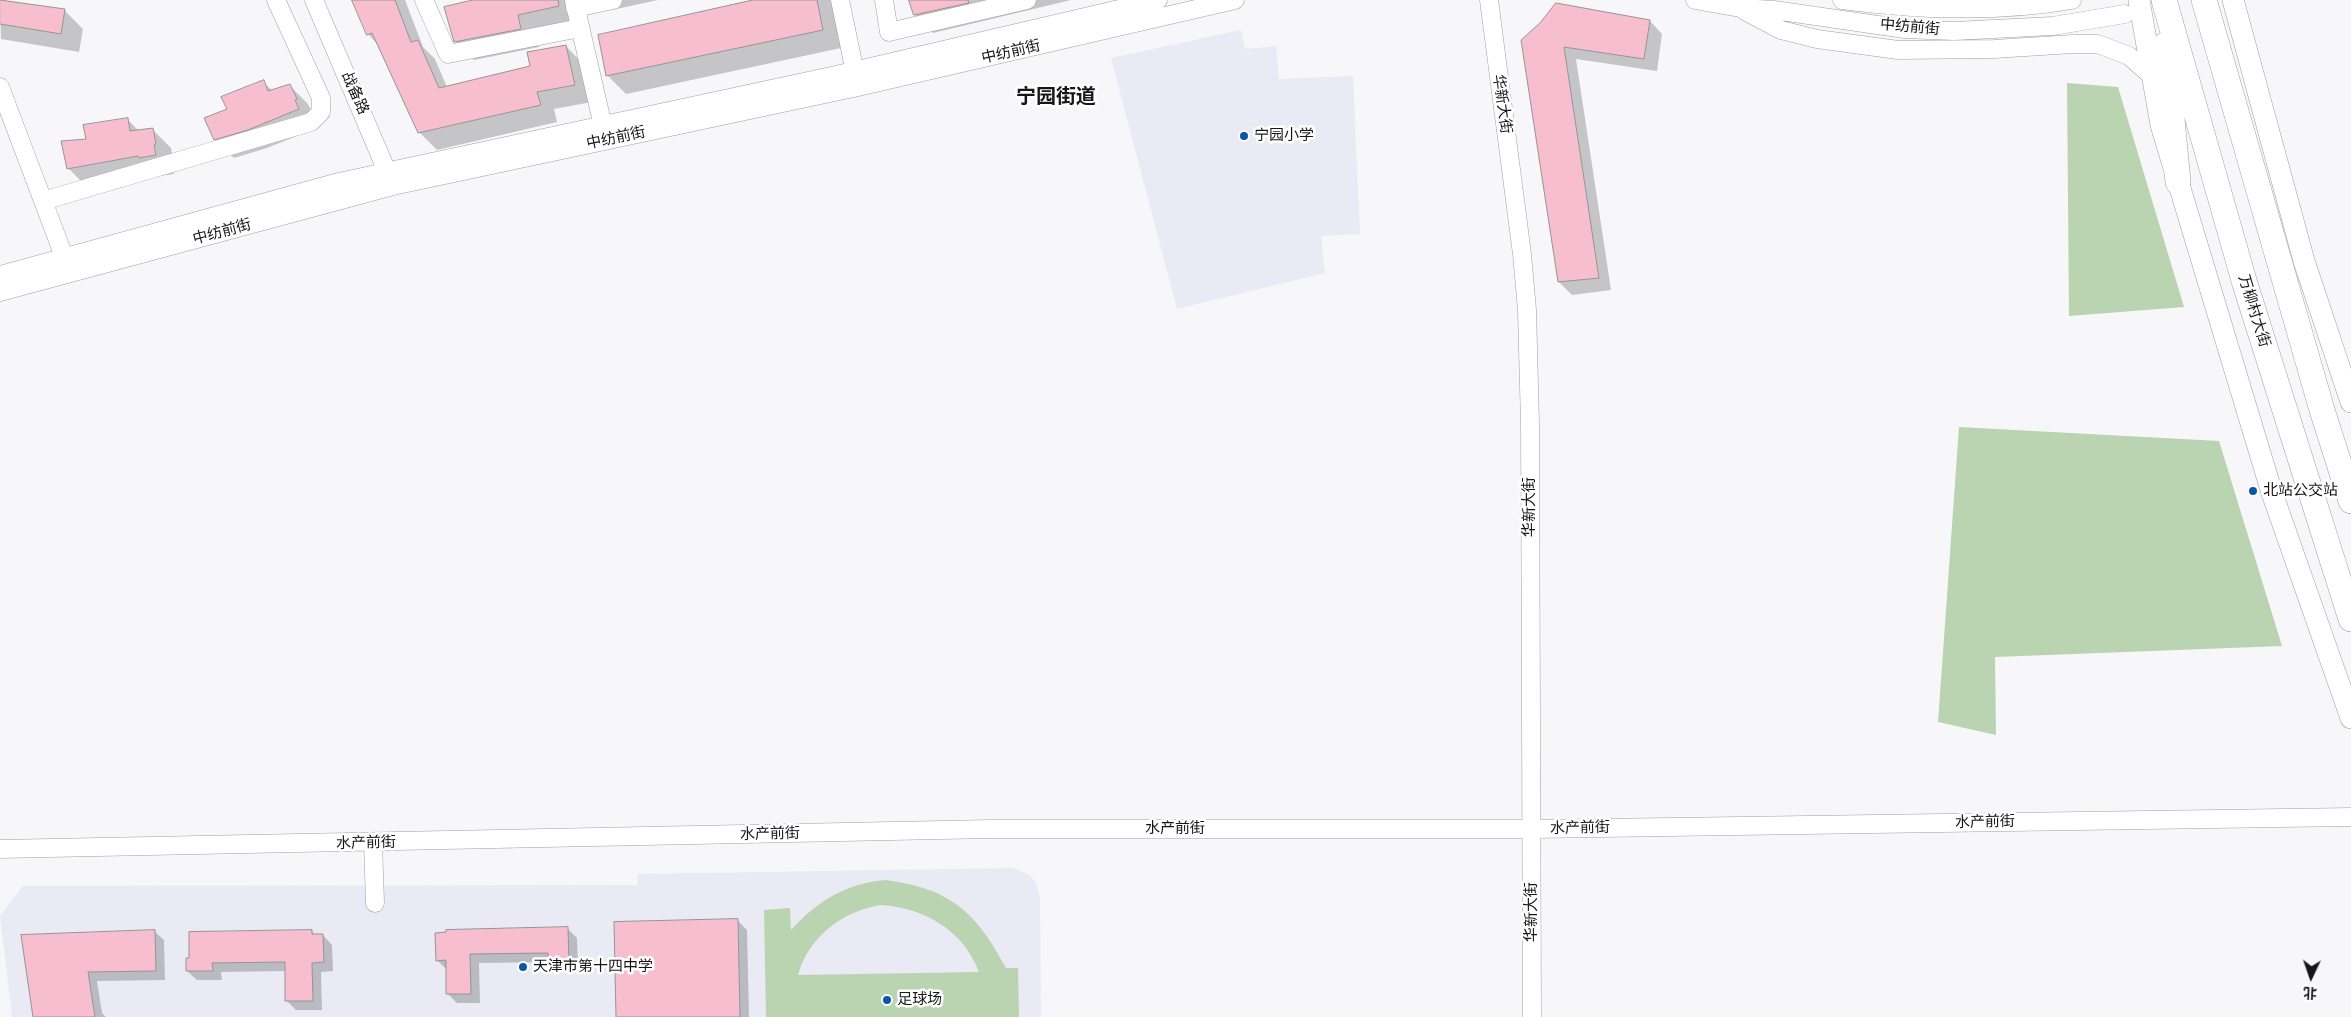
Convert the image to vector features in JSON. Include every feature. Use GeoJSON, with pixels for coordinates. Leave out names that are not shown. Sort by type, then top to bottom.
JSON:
{"type":"FeatureCollection","features":[{"type":"Feature","properties":{"kind":"highway"},"geometry":{"type":"LineString","coordinates":[[2160,0],[2178,182]]}},
{"type":"Feature","properties":{"kind":"highway","name":"万柳村大街"},"geometry":{"type":"LineString","coordinates":[[2164,0],[2245,284],[2351,619]]}},
{"type":"Feature","properties":{"kind":"highway"},"geometry":{"type":"LineString","coordinates":[[2206,0],[2322,410],[2351,501]]}},
{"type":"Feature","properties":{"kind":"main road"},"geometry":{"type":"LineString","coordinates":[[2206,0],[2280,170]]}},
{"type":"Feature","properties":{"kind":"main road"},"geometry":{"type":"LineString","coordinates":[[2234,0],[2304,261],[2351,402]]}},
{"type":"Feature","properties":{"kind":"main road"},"geometry":{"type":"LineString","coordinates":[[2132,7],[2152,77],[2161,125],[2272,493],[2351,718]]}},
{"type":"Feature","properties":{"kind":"street"},"geometry":{"type":"LineString","coordinates":[[43,201],[311,122],[321,112],[320,98],[276,0]]}},
{"type":"Feature","properties":{"kind":"street","name":"战备路"},"geometry":{"type":"LineString","coordinates":[[314,0],[391,179]]}},
{"type":"Feature","properties":{"kind":"street"},"geometry":{"type":"LineString","coordinates":[[424,0],[448,54],[580,28]]}},
{"type":"Feature","properties":{"kind":"street"},"geometry":{"type":"LineString","coordinates":[[605,133],[575,4],[614,0]]}},
{"type":"Feature","properties":{"kind":"street"},"geometry":{"type":"LineString","coordinates":[[840,0],[856,79],[1158,0]]}},
{"type":"Feature","properties":{"kind":"street"},"geometry":{"type":"LineString","coordinates":[[884,0],[889,32],[1027,0]]}},
{"type":"Feature","properties":{"kind":"street","name":"中纺前街"},"geometry":{"type":"LineString","coordinates":[[0,292],[67,265],[391,179],[1235,0]]}},
{"type":"Feature","properties":{"kind":"street","name":"华新大街"},"geometry":{"type":"LineString","coordinates":[[1489,0],[1522,254],[1527,310],[1530,424],[1533,829],[1532,1017]]}},
{"type":"Feature","properties":{"kind":"street","name":"中纺前街"},"geometry":{"type":"LineString","coordinates":[[1695,0],[1740,8],[1774,10],[1905,29],[1954,31],[2053,26],[2132,7]]}},
{"type":"Feature","properties":{"kind":"street"},"geometry":{"type":"LineString","coordinates":[[1842,0],[1878,5],[1979,8],[2027,6],[2072,0]]}},
{"type":"Feature","properties":{"kind":"street"},"geometry":{"type":"LineString","coordinates":[[1740,8],[1781,30],[1817,39],[1898,50],[1994,49],[2098,44],[2129,56],[2152,77]]}},
{"type":"Feature","properties":{"kind":"street"},"geometry":{"type":"LineString","coordinates":[[0,88],[67,265],[0,276]]}},
{"type":"Feature","properties":{"kind":"street","name":"水产前街"},"geometry":{"type":"LineString","coordinates":[[0,849],[991,829],[1533,829],[2351,816]]}},
{"type":"Feature","properties":{"kind":"street"},"geometry":{"type":"LineString","coordinates":[[373,842],[375,903]]}},
{"type":"Feature","properties":{"kind":"shaded area","name":"宁园小学"},"geometry":{"type":"Polygon","coordinates":[[[1241,30],[1245,49],[1276,46],[1279,79],[1353,76],[1360,234],[1321,236],[1325,273],[1177,309],[1111,58],[1241,30]]]}},
{"type":"Feature","properties":{"kind":"shaded area","name":"天津市第十四中学"},"geometry":{"type":"Polygon","coordinates":[[[1013,868],[1030,875],[1036,883],[1040,898],[1041,1017],[12,1017],[0,916],[23,886],[637,885],[638,874],[1013,868]]]}},
{"type":"Feature","properties":{"kind":"green space"},"geometry":{"type":"Polygon","coordinates":[[[2067,83],[2118,87],[2184,307],[2069,316],[2067,83]]]}},
{"type":"Feature","properties":{"kind":"green space"},"geometry":{"type":"Polygon","coordinates":[[[1959,427],[2219,441],[2282,646],[1995,657],[1996,735],[1938,722],[1959,427]]]}},
{"type":"Feature","properties":{"kind":"green space"},"geometry":{"type":"Polygon","coordinates":[[[886,880],[909,884],[945,897],[959,906],[984,932],[1006,968],[1018,968],[1019,1017],[766,1017],[764,910],[790,908],[791,930],[822,902],[846,889],[886,880]],[[881,905],[867,908],[854,913],[829,928],[810,948],[798,975],[979,972],[972,957],[953,933],[927,916],[897,907],[881,905]]]}},
{"type":"Feature","properties":{"kind":"building"},"geometry":{"type":"Polygon","coordinates":[[[0,0],[65,9],[61,34],[0,24],[0,0]]]}},
{"type":"Feature","properties":{"kind":"building"},"geometry":{"type":"Polygon","coordinates":[[[352,0],[395,0],[411,42],[418,40],[439,88],[530,66],[527,52],[566,45],[575,85],[537,92],[541,105],[418,133],[372,33],[367,35],[352,0]]]}},
{"type":"Feature","properties":{"kind":"building"},"geometry":{"type":"Polygon","coordinates":[[[473,0],[558,0],[559,6],[518,15],[521,29],[454,42],[444,7],[473,0]]]}},
{"type":"Feature","properties":{"kind":"building"},"geometry":{"type":"Polygon","coordinates":[[[753,0],[817,0],[823,30],[606,76],[598,35],[753,0]]]}},
{"type":"Feature","properties":{"kind":"building"},"geometry":{"type":"Polygon","coordinates":[[[909,0],[968,0],[969,3],[914,15],[909,0]]]}},
{"type":"Feature","properties":{"kind":"building"},"geometry":{"type":"Polygon","coordinates":[[[1556,3],[1650,20],[1644,59],[1564,47],[1599,278],[1558,282],[1521,40],[1540,23],[1556,3]]]}},
{"type":"Feature","properties":{"kind":"building"},"geometry":{"type":"Polygon","coordinates":[[[264,80],[268,91],[290,84],[297,99],[295,100],[299,109],[248,130],[214,140],[204,118],[227,109],[221,97],[264,80]]]}},
{"type":"Feature","properties":{"kind":"building"},"geometry":{"type":"Polygon","coordinates":[[[128,118],[130,131],[153,128],[156,155],[139,158],[138,156],[67,169],[61,141],[86,139],[83,125],[128,118]]]}},
{"type":"Feature","properties":{"kind":"building"},"geometry":{"type":"Polygon","coordinates":[[[738,919],[740,1017],[616,1017],[614,922],[738,919]]]}},
{"type":"Feature","properties":{"kind":"building"},"geometry":{"type":"Polygon","coordinates":[[[568,927],[569,963],[548,963],[548,953],[470,954],[471,994],[446,994],[446,960],[436,961],[435,933],[446,932],[446,930],[568,927]]]}},
{"type":"Feature","properties":{"kind":"building"},"geometry":{"type":"Polygon","coordinates":[[[155,930],[156,971],[88,972],[95,1017],[33,1017],[21,935],[155,930]]]}},
{"type":"Feature","properties":{"kind":"building"},"geometry":{"type":"Polygon","coordinates":[[[312,930],[312,934],[323,934],[324,962],[312,963],[313,1001],[285,1001],[285,962],[212,963],[213,971],[186,971],[186,958],[189,958],[189,932],[312,930]]]}},
{"type":"Feature","properties":{"kind":"place","name":"宁园小学"},"geometry":{"type":"Point","coordinates":[1244,136]}},
{"type":"Feature","properties":{"kind":"place","name":"北站公交站"},"geometry":{"type":"Point","coordinates":[2253,491]}},
{"type":"Feature","properties":{"kind":"place","name":"天津市第十四中学"},"geometry":{"type":"Point","coordinates":[523,967]}},
{"type":"Feature","properties":{"kind":"place","name":"足球场"},"geometry":{"type":"Point","coordinates":[887,1000]}},
{"type":"Feature","properties":{"kind":"district","name":"宁园街道"},"geometry":{"type":"Point","coordinates":[1056,97]}}]}
